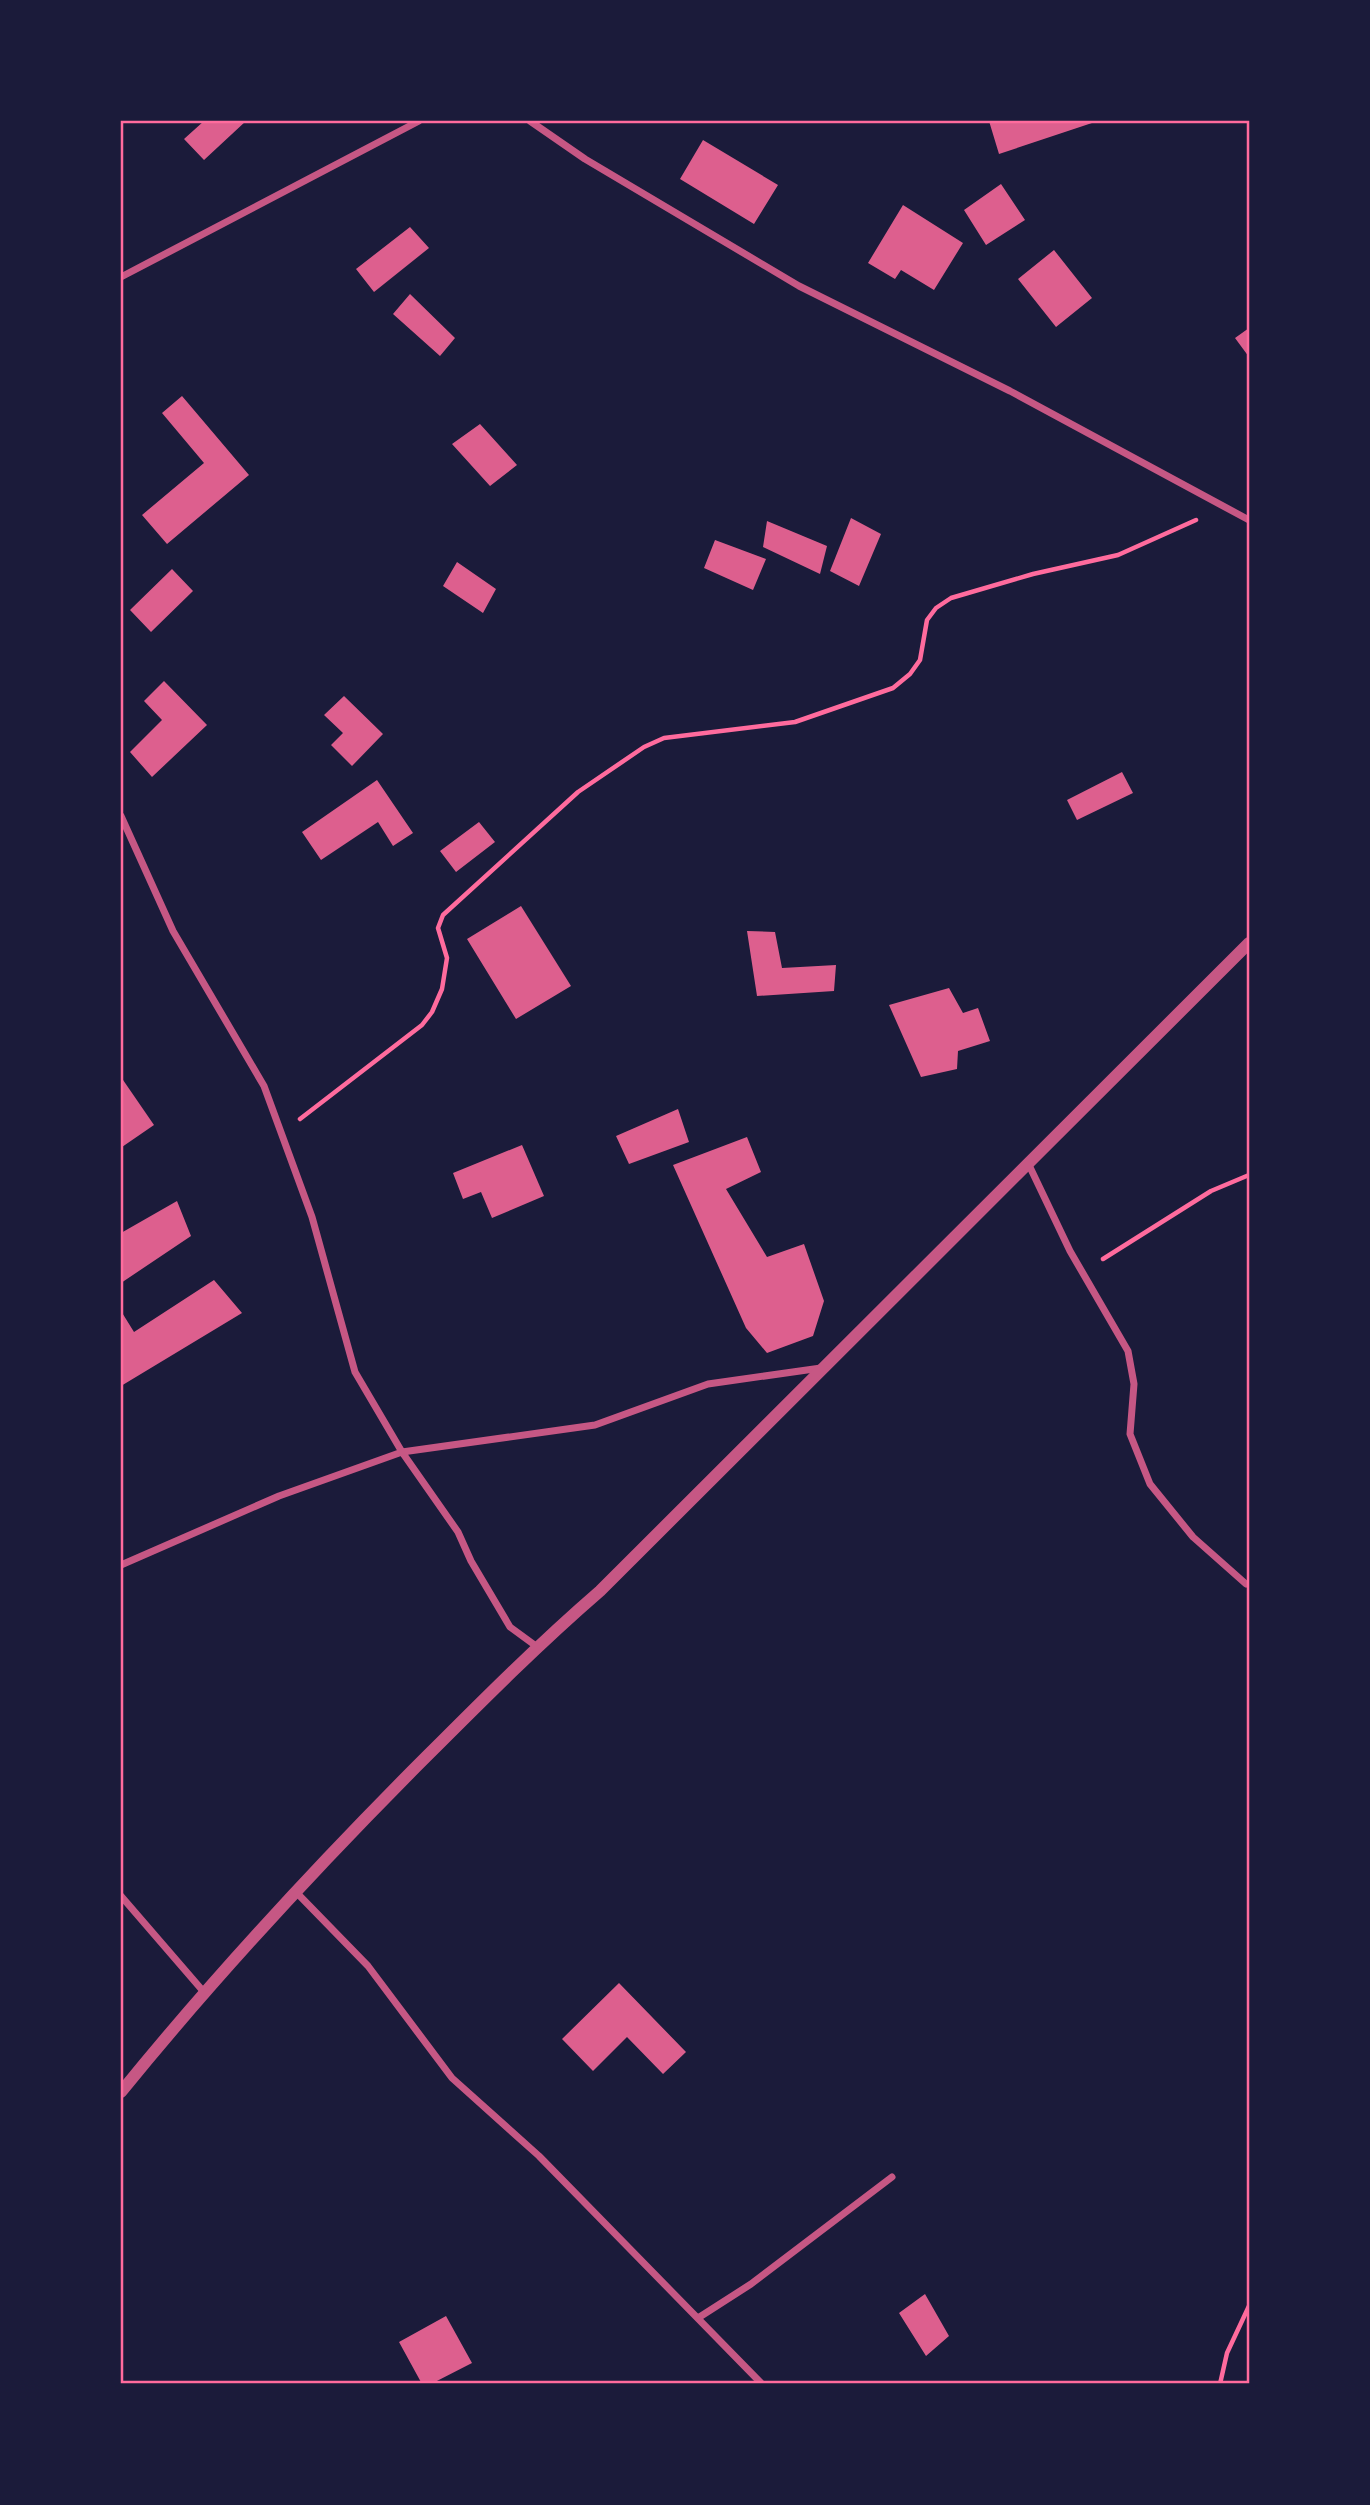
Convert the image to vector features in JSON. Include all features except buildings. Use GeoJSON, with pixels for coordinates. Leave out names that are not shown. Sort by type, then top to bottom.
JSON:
{"type":"FeatureCollection","features":[{"type":"Feature","properties":{"kind":"street"},"geometry":{"type":"LineString","coordinates":[[121,277],[419,121]]}},
{"type":"Feature","properties":{"kind":"street"},"geometry":{"type":"LineString","coordinates":[[530,121],[585,159],[799,286],[1010,391],[1249,520]]}},
{"type":"Feature","properties":{"kind":"street"},"geometry":{"type":"LineString","coordinates":[[121,816],[173,931],[264,1086],[283,1132],[329,1271],[355,1372],[402,1452],[458,1532],[471,1562],[510,1627],[536,1646]]}},
{"type":"Feature","properties":{"kind":"street"},"geometry":{"type":"LineString","coordinates":[[121,2092],[203,1991],[294,1891],[536,1646],[600,1591],[1249,943]]}},
{"type":"Feature","properties":{"kind":"street"},"geometry":{"type":"LineString","coordinates":[[1028,1162],[1082,1273],[1128,1351],[1134,1384],[1130,1434],[1150,1484],[1193,1537],[1246,1584]]}},
{"type":"Feature","properties":{"kind":"street"},"geometry":{"type":"LineString","coordinates":[[121,1565],[279,1496],[402,1452],[595,1425],[708,1384],[821,1368]]}},
{"type":"Feature","properties":{"kind":"street"},"geometry":{"type":"LineString","coordinates":[[294,1891],[368,1966],[452,2078],[539,2156],[762,2384]]}},
{"type":"Feature","properties":{"kind":"street"},"geometry":{"type":"LineString","coordinates":[[121,1896],[203,1991]]}},
{"type":"Feature","properties":{"kind":"street"},"geometry":{"type":"LineString","coordinates":[[698,2318],[751,2284],[892,2177]]}},
{"type":"Feature","properties":{"kind":"path"},"geometry":{"type":"LineString","coordinates":[[283,1132],[422,1025],[442,989],[447,958],[438,928],[443,915],[496,870],[578,792],[608,769],[664,738],[795,722],[892,688],[911,674],[920,660],[927,620],[936,608],[951,598],[1033,574],[1118,555],[1224,506]]}},
{"type":"Feature","properties":{"kind":"path"},"geometry":{"type":"LineString","coordinates":[[1082,1273],[1211,1191],[1249,1175]]}},
{"type":"Feature","properties":{"kind":"path"},"geometry":{"type":"LineString","coordinates":[[1220,2384],[1227,2354],[1249,2306]]}}]}
